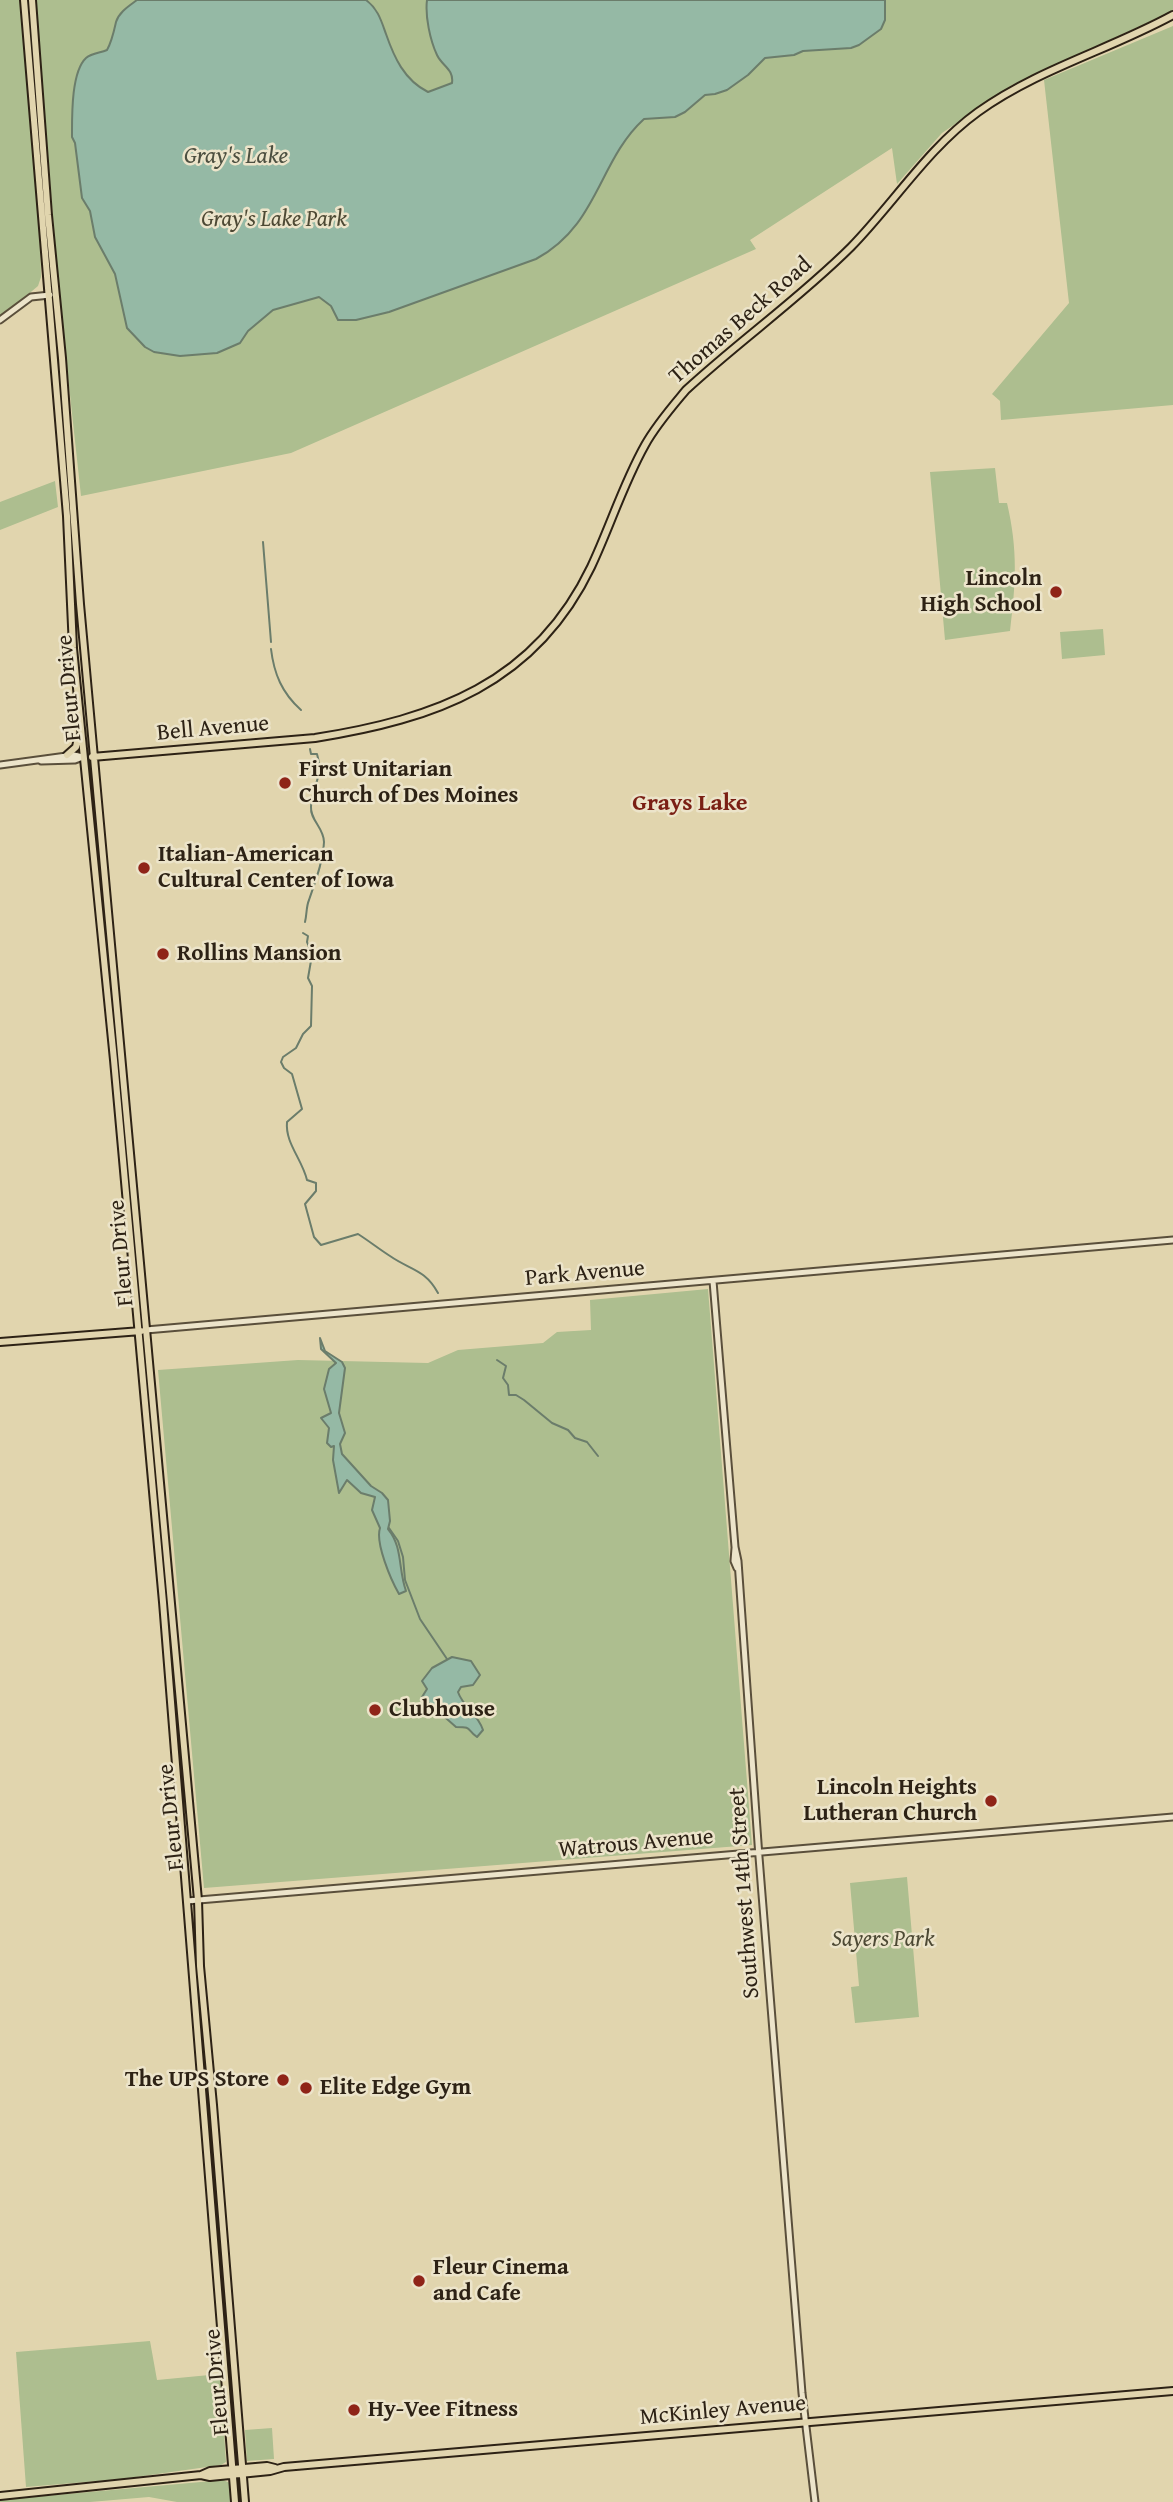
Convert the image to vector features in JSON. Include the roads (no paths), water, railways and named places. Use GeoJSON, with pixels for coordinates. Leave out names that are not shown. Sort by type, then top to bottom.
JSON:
{"type":"FeatureCollection","features":[{"type":"Feature","properties":{"kind":"main road","name":"Fleur Drive"},"geometry":{"type":"LineString","coordinates":[[24,0],[48,295],[66,462]]}},
{"type":"Feature","properties":{"kind":"main road","name":"Fleur Drive"},"geometry":{"type":"LineString","coordinates":[[32,0],[56,294],[70,514],[198,1900],[200,1966],[245,2502]]}},
{"type":"Feature","properties":{"kind":"main road","name":"Thomas Beck Road"},"geometry":{"type":"LineString","coordinates":[[345,733],[423,715],[456,702],[492,682],[527,654],[564,614],[579,590],[644,446],[686,390],[838,258],[944,141],[975,114],[1040,75],[1173,17]]}},
{"type":"Feature","properties":{"kind":"main road","name":"Fleur Drive"},"geometry":{"type":"LineString","coordinates":[[70,514],[73,648],[114,1060],[164,1615],[235,2502]]}},
{"type":"Feature","properties":{"kind":"main road"},"geometry":{"type":"LineString","coordinates":[[67,755],[77,743],[79,715]]}},
{"type":"Feature","properties":{"kind":"main road","name":"Bell Avenue"},"geometry":{"type":"LineString","coordinates":[[83,757],[315,738],[345,733]]}},
{"type":"Feature","properties":{"kind":"main road","name":"Park Avenue"},"geometry":{"type":"LineString","coordinates":[[0,1342],[146,1330]]}},
{"type":"Feature","properties":{"kind":"main road","name":"McKinley Avenue"},"geometry":{"type":"LineString","coordinates":[[0,2496],[201,2475],[210,2471],[270,2472],[276,2468],[1173,2391]]}},
{"type":"Feature","properties":{"kind":"street"},"geometry":{"type":"LineString","coordinates":[[0,320],[31,298],[56,294]]}},
{"type":"Feature","properties":{"kind":"street","name":"Bell Avenue"},"geometry":{"type":"LineString","coordinates":[[0,765],[67,755],[83,757]]}},
{"type":"Feature","properties":{"kind":"street","name":"Bell Avenue"},"geometry":{"type":"LineString","coordinates":[[34,761],[50,762],[83,757]]}},
{"type":"Feature","properties":{"kind":"street","name":"Park Avenue"},"geometry":{"type":"LineString","coordinates":[[146,1330],[1173,1240]]}},
{"type":"Feature","properties":{"kind":"street","name":"Southwest 14th Street"},"geometry":{"type":"LineString","coordinates":[[713,1281],[815,2502]]}},
{"type":"Feature","properties":{"kind":"street","name":"Watrous Avenue"},"geometry":{"type":"LineString","coordinates":[[187,1901],[1173,1817]]}},
{"type":"Feature","properties":{"kind":"water","name":"Gray's Lake"},"geometry":{"type":"Polygon","coordinates":[[[137,0],[366,0],[379,15],[401,67],[412,81],[428,92],[452,83],[452,78],[439,59],[432,42],[427,20],[427,0],[885,0],[885,20],[881,29],[859,45],[765,58],[727,90],[705,95],[685,112],[675,117],[644,119],[617,154],[586,211],[573,229],[557,245],[536,259],[389,312],[356,320],[338,320],[331,306],[319,297],[273,310],[248,331],[240,343],[217,353],[180,356],[154,352],[145,347],[127,328],[115,274],[95,237],[90,211],[82,198],[72,137],[73,95],[77,73],[88,56],[107,50],[117,18],[137,0]]]}},
{"type":"Feature","properties":{"kind":"water"},"geometry":{"type":"Polygon","coordinates":[[[320,1338],[325,1351],[342,1362],[345,1368],[339,1413],[345,1433],[340,1444],[342,1454],[371,1486],[388,1500],[388,1529],[396,1543],[406,1591],[399,1594],[382,1552],[380,1528],[372,1510],[375,1497],[361,1493],[347,1480],[339,1493],[333,1460],[334,1446],[331,1447],[327,1443],[329,1428],[321,1418],[331,1413],[324,1389],[329,1369],[336,1363],[321,1349],[320,1338]]]}},
{"type":"Feature","properties":{"kind":"water"},"geometry":{"type":"Polygon","coordinates":[[[452,1657],[471,1661],[480,1675],[473,1685],[461,1687],[458,1692],[481,1724],[483,1730],[477,1737],[467,1728],[456,1727],[422,1697],[427,1689],[422,1681],[432,1668],[452,1657]]]}},
{"type":"Feature","properties":{"kind":"waterway"},"geometry":{"type":"LineString","coordinates":[[263,542],[271,642]]}},
{"type":"Feature","properties":{"kind":"waterway"},"geometry":{"type":"LineString","coordinates":[[271,649],[280,683],[301,710]]}},
{"type":"Feature","properties":{"kind":"waterway"},"geometry":{"type":"LineString","coordinates":[[305,922],[324,842],[322,832],[311,812],[319,762],[317,754],[311,754],[310,749]]}},
{"type":"Feature","properties":{"kind":"waterway"},"geometry":{"type":"LineString","coordinates":[[303,933],[308,936],[307,942],[312,955],[308,978],[312,986],[311,1026],[303,1034],[296,1048],[283,1057],[281,1062],[292,1074],[302,1109],[287,1122],[291,1144],[307,1180],[316,1183],[316,1191],[305,1204],[314,1237],[321,1245],[358,1234],[397,1261],[422,1274],[438,1293]]}},
{"type":"Feature","properties":{"kind":"waterway"},"geometry":{"type":"LineString","coordinates":[[497,1360],[506,1366],[503,1378],[508,1385],[509,1395],[516,1395],[552,1423],[568,1430],[575,1438],[587,1442],[598,1456]]}},
{"type":"Feature","properties":{"kind":"waterway"},"geometry":{"type":"LineString","coordinates":[[389,1528],[398,1541],[405,1580],[420,1619],[447,1659]]}},
{"type":"Feature","properties":{"kind":"place","name":"Lincoln High School"},"geometry":{"type":"Point","coordinates":[1056,592]}},
{"type":"Feature","properties":{"kind":"place","name":"First Unitarian Church of Des Moines"},"geometry":{"type":"Point","coordinates":[285,783]}},
{"type":"Feature","properties":{"kind":"place","name":"Italian-American Cultural Center of Iowa"},"geometry":{"type":"Point","coordinates":[144,868]}},
{"type":"Feature","properties":{"kind":"place","name":"Rollins Mansion"},"geometry":{"type":"Point","coordinates":[163,954]}},
{"type":"Feature","properties":{"kind":"place","name":"Clubhouse"},"geometry":{"type":"Point","coordinates":[375,1710]}},
{"type":"Feature","properties":{"kind":"place","name":"Lincoln Heights Lutheran Church"},"geometry":{"type":"Point","coordinates":[991,1801]}},
{"type":"Feature","properties":{"kind":"place","name":"The UPS Store"},"geometry":{"type":"Point","coordinates":[283,2080]}},
{"type":"Feature","properties":{"kind":"place","name":"Elite Edge Gym"},"geometry":{"type":"Point","coordinates":[306,2088]}},
{"type":"Feature","properties":{"kind":"place","name":"Fleur Cinema and Cafe"},"geometry":{"type":"Point","coordinates":[419,2281]}},
{"type":"Feature","properties":{"kind":"place","name":"Hy-Vee Fitness"},"geometry":{"type":"Point","coordinates":[354,2410]}},
{"type":"Feature","properties":{"kind":"district","name":"Grays Lake"},"geometry":{"type":"Point","coordinates":[690,804]}},
{"type":"Feature","properties":{"kind":"park label","name":"Gray's Lake Park"},"geometry":{"type":"Point","coordinates":[274,220]}},
{"type":"Feature","properties":{"kind":"park label","name":"Sayers Park"},"geometry":{"type":"Point","coordinates":[883,1940]}}]}
